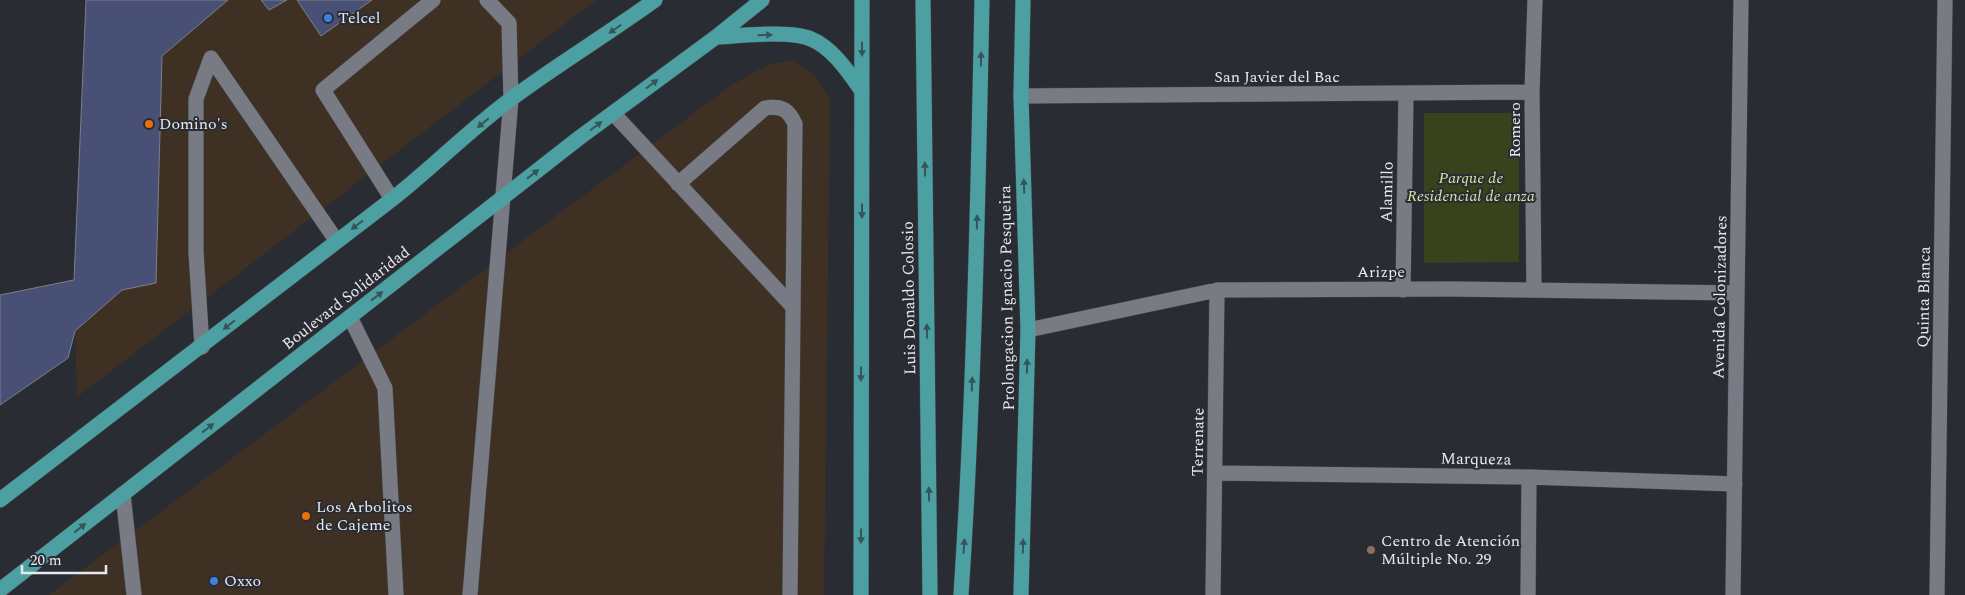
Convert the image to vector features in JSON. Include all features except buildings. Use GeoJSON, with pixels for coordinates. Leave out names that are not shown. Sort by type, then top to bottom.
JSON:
{"type":"FeatureCollection","features":[{"type":"Feature","properties":{"kind":"main road"},"geometry":{"type":"LineString","coordinates":[[0,500],[202,347],[336,240],[392,199],[511,99],[616,29],[654,0]]}},
{"type":"Feature","properties":{"kind":"main road","name":"Boulevard Solidaridad"},"geometry":{"type":"LineString","coordinates":[[0,590],[504,197],[762,0]]}},
{"type":"Feature","properties":{"kind":"main road"},"geometry":{"type":"LineString","coordinates":[[861,595],[862,0]]}},
{"type":"Feature","properties":{"kind":"main road","name":"Luis Donaldo Colosio"},"geometry":{"type":"LineString","coordinates":[[923,0],[930,595]]}},
{"type":"Feature","properties":{"kind":"main road"},"geometry":{"type":"LineString","coordinates":[[961,595],[969,481],[976,301],[982,0]]}},
{"type":"Feature","properties":{"kind":"main road","name":"Prolongacion Ignacio Pesqueira"},"geometry":{"type":"LineString","coordinates":[[1022,595],[1028,330],[1021,96],[1023,0]]}},
{"type":"Feature","properties":{"kind":"main road"},"geometry":{"type":"LineString","coordinates":[[716,36],[791,35],[812,39],[828,50],[862,90]]}},
{"type":"Feature","properties":{"kind":"street"},"geometry":{"type":"LineString","coordinates":[[392,199],[323,90],[433,0]]}},
{"type":"Feature","properties":{"kind":"street"},"geometry":{"type":"LineString","coordinates":[[470,595],[511,99],[509,23],[487,0]]}},
{"type":"Feature","properties":{"kind":"street","name":"Romero"},"geometry":{"type":"LineString","coordinates":[[1534,0],[1532,92],[1534,290]]}},
{"type":"Feature","properties":{"kind":"street","name":"Avenida Colonizadores"},"geometry":{"type":"LineString","coordinates":[[1733,595],[1736,484],[1741,0]]}},
{"type":"Feature","properties":{"kind":"street","name":"Quinta Blanca"},"geometry":{"type":"LineString","coordinates":[[1937,595],[1945,0]]}},
{"type":"Feature","properties":{"kind":"street"},"geometry":{"type":"LineString","coordinates":[[202,347],[196,252],[196,99],[211,58],[336,240]]}},
{"type":"Feature","properties":{"kind":"street","name":"San Javier del Bac"},"geometry":{"type":"LineString","coordinates":[[1021,96],[1532,92]]}},
{"type":"Feature","properties":{"kind":"street","name":"Alamillo"},"geometry":{"type":"LineString","coordinates":[[1404,290],[1406,94]]}},
{"type":"Feature","properties":{"kind":"street"},"geometry":{"type":"LineString","coordinates":[[678,184],[765,108],[775,106],[784,109],[791,115],[795,124],[790,595]]}},
{"type":"Feature","properties":{"kind":"street"},"geometry":{"type":"LineString","coordinates":[[613,113],[793,307]]}},
{"type":"Feature","properties":{"kind":"street","name":"Arizpe"},"geometry":{"type":"LineString","coordinates":[[1028,330],[1217,290],[1534,290],[1737,294]]}},
{"type":"Feature","properties":{"kind":"street","name":"Terrenate"},"geometry":{"type":"LineString","coordinates":[[1213,595],[1217,290]]}},
{"type":"Feature","properties":{"kind":"street"},"geometry":{"type":"LineString","coordinates":[[350,317],[384,388],[396,595]]}},
{"type":"Feature","properties":{"kind":"street","name":"Marqueza"},"geometry":{"type":"LineString","coordinates":[[1215,473],[1529,477],[1736,484]]}},
{"type":"Feature","properties":{"kind":"street"},"geometry":{"type":"LineString","coordinates":[[1528,595],[1529,477]]}},
{"type":"Feature","properties":{"kind":"street"},"geometry":{"type":"LineString","coordinates":[[123,494],[134,595]]}},
{"type":"Feature","properties":{"kind":"shaded area"},"geometry":{"type":"Polygon","coordinates":[[[86,0],[596,0],[77,397],[75,333],[68,358],[0,405],[0,295],[74,279],[86,0]]]}},
{"type":"Feature","properties":{"kind":"shaded area"},"geometry":{"type":"Polygon","coordinates":[[[794,60],[814,75],[830,100],[824,595],[49,595],[733,84],[770,64],[794,60]]]}},
{"type":"Feature","properties":{"kind":"green space","name":"Parque de Residencial de anza"},"geometry":{"type":"Polygon","coordinates":[[[1424,113],[1519,113],[1519,262],[1424,263],[1424,113]]]}},
{"type":"Feature","properties":{"kind":"place","name":"Telcel"},"geometry":{"type":"Point","coordinates":[328,18]}},
{"type":"Feature","properties":{"kind":"place","name":"Domino's"},"geometry":{"type":"Point","coordinates":[149,124]}},
{"type":"Feature","properties":{"kind":"place","name":"Los Arbolitos de Cajeme"},"geometry":{"type":"Point","coordinates":[306,516]}},
{"type":"Feature","properties":{"kind":"place","name":"Centro de Atención Múltiple No. 29"},"geometry":{"type":"Point","coordinates":[1371,550]}},
{"type":"Feature","properties":{"kind":"place","name":"Oxxo"},"geometry":{"type":"Point","coordinates":[214,581]}}]}
